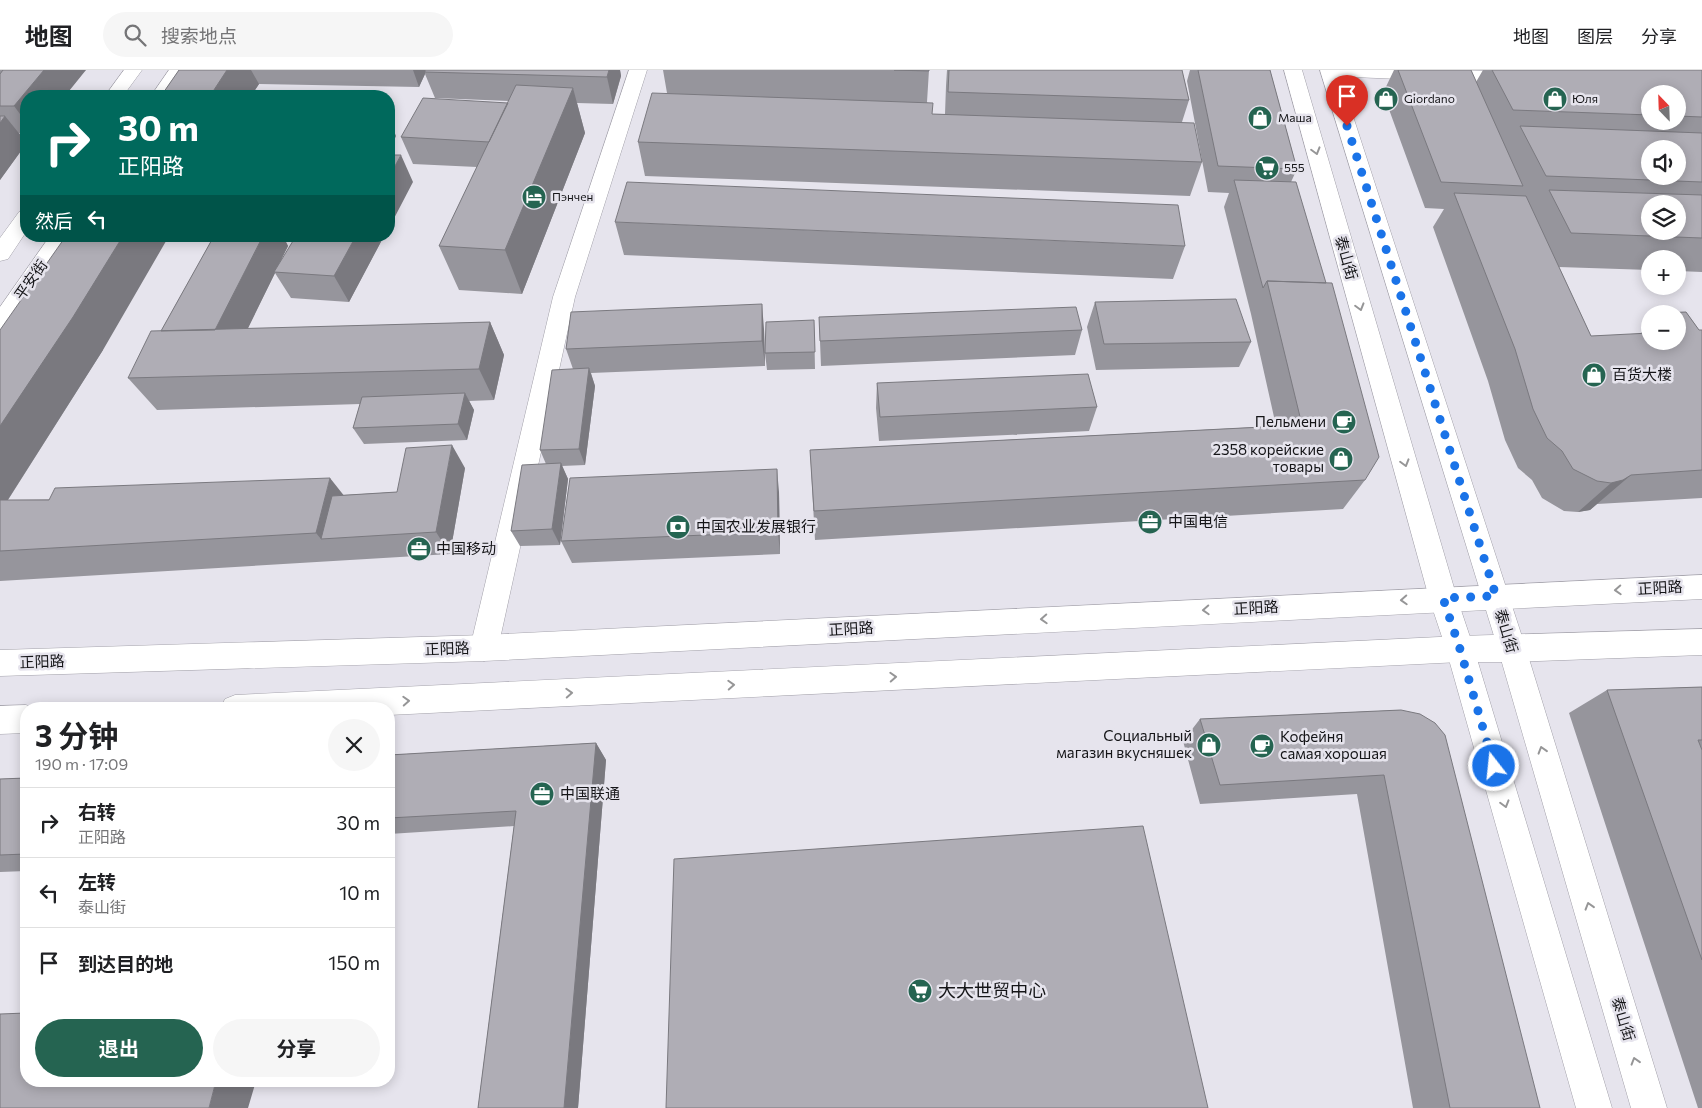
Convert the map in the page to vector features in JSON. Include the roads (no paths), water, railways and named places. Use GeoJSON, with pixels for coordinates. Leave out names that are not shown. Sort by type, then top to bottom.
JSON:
{"type":"FeatureCollection","features":[{"type":"Feature","properties":{"kind":"main road"},"geometry":{"type":"LineString","coordinates":[[118,90],[133,70]]}},
{"type":"Feature","properties":{"kind":"main road"},"geometry":{"type":"LineString","coordinates":[[164,90],[178,70]]}},
{"type":"Feature","properties":{"kind":"main road"},"geometry":{"type":"LineString","coordinates":[[484,648],[564,296],[638,70]]}},
{"type":"Feature","properties":{"kind":"main road","name":"泰山街"},"geometry":{"type":"LineString","coordinates":[[1293,70],[1443,598],[1460,649],[1594,1108]]}},
{"type":"Feature","properties":{"kind":"main road"},"geometry":{"type":"LineString","coordinates":[[1330,70],[1536,79]]}},
{"type":"Feature","properties":{"kind":"main road","name":"泰山街"},"geometry":{"type":"LineString","coordinates":[[1330,70],[1496,596],[1649,1108]]}},
{"type":"Feature","properties":{"kind":"main road"},"geometry":{"type":"LineString","coordinates":[[0,254],[20,226]]}},
{"type":"Feature","properties":{"kind":"main road","name":"平安街"},"geometry":{"type":"LineString","coordinates":[[0,324],[58,242]]}},
{"type":"Feature","properties":{"kind":"main road","name":"正阳路"},"geometry":{"type":"LineString","coordinates":[[0,663],[484,648],[1702,586]]}},
{"type":"Feature","properties":{"kind":"main road"},"geometry":{"type":"LineString","coordinates":[[378,702],[1460,649],[1512,649],[1702,642]]}},
{"type":"Feature","properties":{"kind":"main road"},"geometry":{"type":"LineString","coordinates":[[0,720],[20,719]]}},
{"type":"Feature","properties":{"kind":"place","name":"Giordano"},"geometry":{"type":"Point","coordinates":[1386,99]}},
{"type":"Feature","properties":{"kind":"place","name":"Юля"},"geometry":{"type":"Point","coordinates":[1555,99]}},
{"type":"Feature","properties":{"kind":"place","name":"Маша"},"geometry":{"type":"Point","coordinates":[1260,118]}},
{"type":"Feature","properties":{"kind":"place","name":"555"},"geometry":{"type":"Point","coordinates":[1267,168]}},
{"type":"Feature","properties":{"kind":"place","name":"Пэнчен"},"geometry":{"type":"Point","coordinates":[534,197]}},
{"type":"Feature","properties":{"kind":"place","name":"百货大楼"},"geometry":{"type":"Point","coordinates":[1594,375]}},
{"type":"Feature","properties":{"kind":"place","name":"Пельмени"},"geometry":{"type":"Point","coordinates":[1344,422]}},
{"type":"Feature","properties":{"kind":"place","name":"2358 корейские товары"},"geometry":{"type":"Point","coordinates":[1341,459]}},
{"type":"Feature","properties":{"kind":"place","name":"中国电信"},"geometry":{"type":"Point","coordinates":[1150,522]}},
{"type":"Feature","properties":{"kind":"place","name":"中国农业发展银行"},"geometry":{"type":"Point","coordinates":[678,527]}},
{"type":"Feature","properties":{"kind":"place","name":"中国移动"},"geometry":{"type":"Point","coordinates":[419,549]}},
{"type":"Feature","properties":{"kind":"place","name":"Социальный магазин вкусняшек"},"geometry":{"type":"Point","coordinates":[1209,745]}},
{"type":"Feature","properties":{"kind":"place","name":"Кофейня самая хорошая"},"geometry":{"type":"Point","coordinates":[1262,746]}},
{"type":"Feature","properties":{"kind":"place","name":"中国联通"},"geometry":{"type":"Point","coordinates":[542,794]}},
{"type":"Feature","properties":{"kind":"place","name":"大大世贸中心"},"geometry":{"type":"Point","coordinates":[920,991]}}]}
